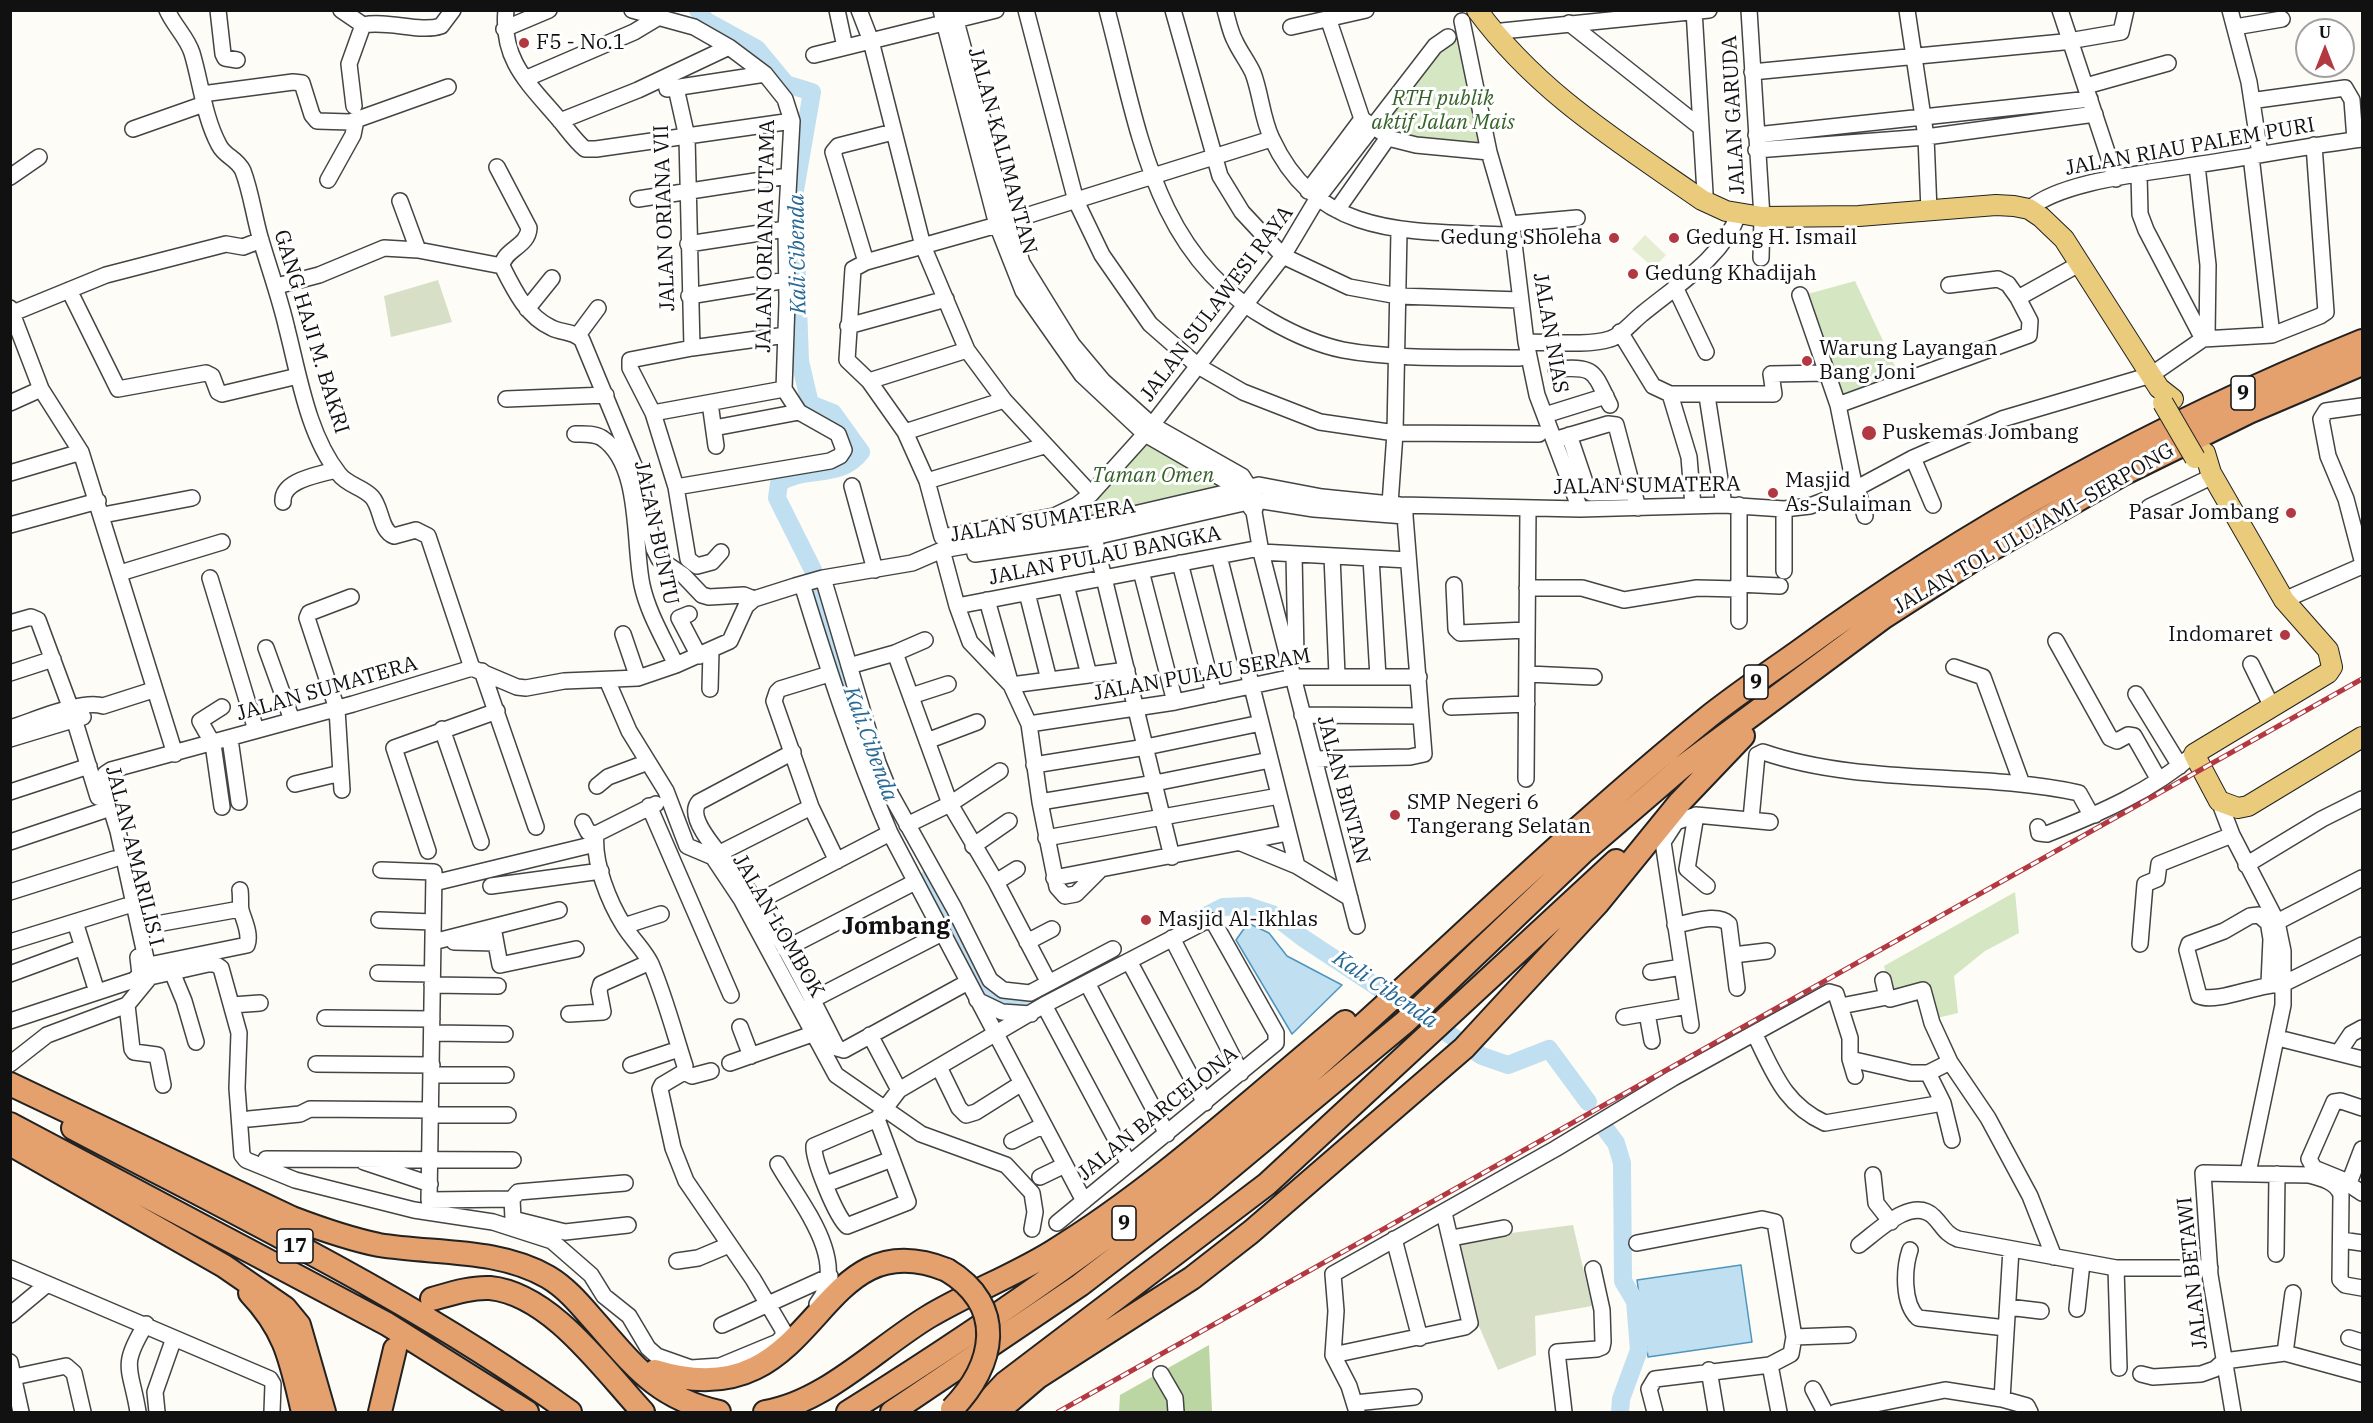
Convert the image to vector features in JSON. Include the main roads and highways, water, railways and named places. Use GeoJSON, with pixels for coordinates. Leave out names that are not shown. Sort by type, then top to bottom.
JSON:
{"type":"FeatureCollection","features":[{"type":"Feature","properties":{"kind":"highway","name":"JALAN TOL ULUJAMI–SERPONG"},"geometry":{"type":"LineString","coordinates":[[848,1413],[918,1369],[1066,1266],[1188,1176],[1382,1009],[1422,965],[1709,716],[1863,604],[1986,526],[2085,469],[2170,425],[2362,341]]}},
{"type":"Feature","properties":{"kind":"highway","name":"JALAN TOL ULUJAMI–SERPONG"},"geometry":{"type":"LineString","coordinates":[[892,1413],[1080,1285],[1220,1177],[1405,1022],[1582,853],[1682,767],[1884,617],[1973,560],[2096,488],[2181,444],[2362,364]]}},
{"type":"Feature","properties":{"kind":"highway"},"geometry":{"type":"LineString","coordinates":[[997,1413],[1038,1377],[1192,1278],[1251,1232],[1464,1048],[1688,808],[1746,733],[1822,675],[2048,518]]}},
{"type":"Feature","properties":{"kind":"highway"},"geometry":{"type":"LineString","coordinates":[[978,1413],[1005,1383],[1266,1184],[1490,979],[1688,808]]}},
{"type":"Feature","properties":{"kind":"highway"},"geometry":{"type":"LineString","coordinates":[[765,1413],[782,1410],[814,1394],[927,1318],[1052,1252],[1140,1191],[1354,1014],[1422,965]]}},
{"type":"Feature","properties":{"kind":"highway"},"geometry":{"type":"LineString","coordinates":[[10,1084],[292,1218],[332,1234],[379,1245],[485,1257],[521,1266],[548,1277],[572,1296],[661,1391],[690,1406],[718,1413]]}},
{"type":"Feature","properties":{"kind":"highway","name":"17"},"geometry":{"type":"LineString","coordinates":[[10,1094],[402,1303],[511,1369],[570,1413]]}},
{"type":"Feature","properties":{"kind":"highway","name":"17"},"geometry":{"type":"LineString","coordinates":[[10,1124],[387,1324],[527,1413]]}},
{"type":"Feature","properties":{"kind":"highway"},"geometry":{"type":"LineString","coordinates":[[10,1144],[224,1266],[285,1308],[298,1325],[324,1413]]}},
{"type":"Feature","properties":{"kind":"highway"},"geometry":{"type":"LineString","coordinates":[[614,1343],[651,1369],[679,1382],[705,1389],[733,1389],[756,1382],[777,1369],[802,1346],[838,1298],[867,1274],[890,1263],[910,1261],[932,1264],[963,1280],[976,1296],[987,1330],[988,1351],[982,1371],[970,1390],[949,1411]]}},
{"type":"Feature","properties":{"kind":"highway"},"geometry":{"type":"LineString","coordinates":[[224,1266],[272,1319],[286,1344],[303,1413]]}},
{"type":"Feature","properties":{"kind":"highway"},"geometry":{"type":"LineString","coordinates":[[432,1299],[488,1288],[515,1293],[543,1309],[576,1339],[643,1413]]}},
{"type":"Feature","properties":{"kind":"highway"},"geometry":{"type":"LineString","coordinates":[[804,1413],[840,1389],[897,1340]]}},
{"type":"Feature","properties":{"kind":"highway"},"geometry":{"type":"LineString","coordinates":[[381,1403],[395,1348]]}},
{"type":"Feature","properties":{"kind":"main road"},"geometry":{"type":"LineString","coordinates":[[1469,14],[1494,34],[1533,76],[1562,100],[1702,200],[1738,215],[1762,217],[1859,216],[1996,205],[2029,209],[2051,224],[2081,263],[2162,391],[2284,600],[2328,650],[2332,666],[2328,673],[2187,760],[2219,801],[2238,808],[2248,806],[2362,737]]}},
{"type":"Feature","properties":{"kind":"water"},"geometry":{"type":"Polygon","coordinates":[[[1248,923],[1269,933],[1287,956],[1342,985],[1292,1034],[1236,940],[1248,923]]]}},
{"type":"Feature","properties":{"kind":"water"},"geometry":{"type":"Polygon","coordinates":[[[1741,1265],[1752,1342],[1648,1357],[1637,1280],[1741,1265]]]}},
{"type":"Feature","properties":{"kind":"waterway","name":"Kali Cibenda"},"geometry":{"type":"LineString","coordinates":[[698,10],[706,21],[757,49],[786,84],[812,92],[794,196],[800,361],[810,404],[833,413],[861,452],[853,461],[843,466],[800,475],[779,483],[777,498],[813,570],[850,693]]}},
{"type":"Feature","properties":{"kind":"waterway","name":"Kali Cibenda"},"geometry":{"type":"LineString","coordinates":[[929,878],[988,989],[1006,1000],[1026,1003],[1042,1001],[1057,993]]}},
{"type":"Feature","properties":{"kind":"waterway","name":"Kali Cibenda"},"geometry":{"type":"LineString","coordinates":[[1188,925],[1223,907],[1248,906],[1272,914],[1303,938],[1482,1056],[1508,1065],[1549,1049],[1588,1102]]}},
{"type":"Feature","properties":{"kind":"waterway","name":"Kali Cibenda"},"geometry":{"type":"LineString","coordinates":[[1604,1127],[1616,1143],[1622,1163],[1623,1281],[1635,1301],[1639,1350],[1621,1399],[1620,1412]]}},
{"type":"Feature","properties":{"kind":"railway"},"geometry":{"type":"LineString","coordinates":[[1058,1412],[2362,679]]}},
{"type":"Feature","properties":{"kind":"place","name":"F5 - No.1"},"geometry":{"type":"Point","coordinates":[524,43]}},
{"type":"Feature","properties":{"kind":"place","name":"Gedung Sholeha"},"geometry":{"type":"Point","coordinates":[1614,238]}},
{"type":"Feature","properties":{"kind":"place","name":"Gedung H. Ismail"},"geometry":{"type":"Point","coordinates":[1674,238]}},
{"type":"Feature","properties":{"kind":"place","name":"Gedung Khadijah"},"geometry":{"type":"Point","coordinates":[1633,274]}},
{"type":"Feature","properties":{"kind":"place","name":"Warung Layangan Bang Joni"},"geometry":{"type":"Point","coordinates":[1807,361]}},
{"type":"Feature","properties":{"kind":"place","name":"Puskemas Jombang"},"geometry":{"type":"Point","coordinates":[1869,433]}},
{"type":"Feature","properties":{"kind":"place","name":"Masjid As-Sulaiman"},"geometry":{"type":"Point","coordinates":[1773,493]}},
{"type":"Feature","properties":{"kind":"place","name":"Pasar Jombang"},"geometry":{"type":"Point","coordinates":[2291,513]}},
{"type":"Feature","properties":{"kind":"place","name":"Indomaret"},"geometry":{"type":"Point","coordinates":[2285,635]}},
{"type":"Feature","properties":{"kind":"place","name":"SMP Negeri 6 Tangerang Selatan"},"geometry":{"type":"Point","coordinates":[1395,815]}},
{"type":"Feature","properties":{"kind":"place","name":"Masjid Al-Ikhlas"},"geometry":{"type":"Point","coordinates":[1146,920]}},
{"type":"Feature","properties":{"kind":"district","name":"Jombang"},"geometry":{"type":"Point","coordinates":[896,927]}},
{"type":"Feature","properties":{"kind":"park label","name":"RTH publik aktif Jalan Mais"},"geometry":{"type":"Point","coordinates":[1443,111]}},
{"type":"Feature","properties":{"kind":"park label","name":"Taman Omen"},"geometry":{"type":"Point","coordinates":[1153,476]}}]}
